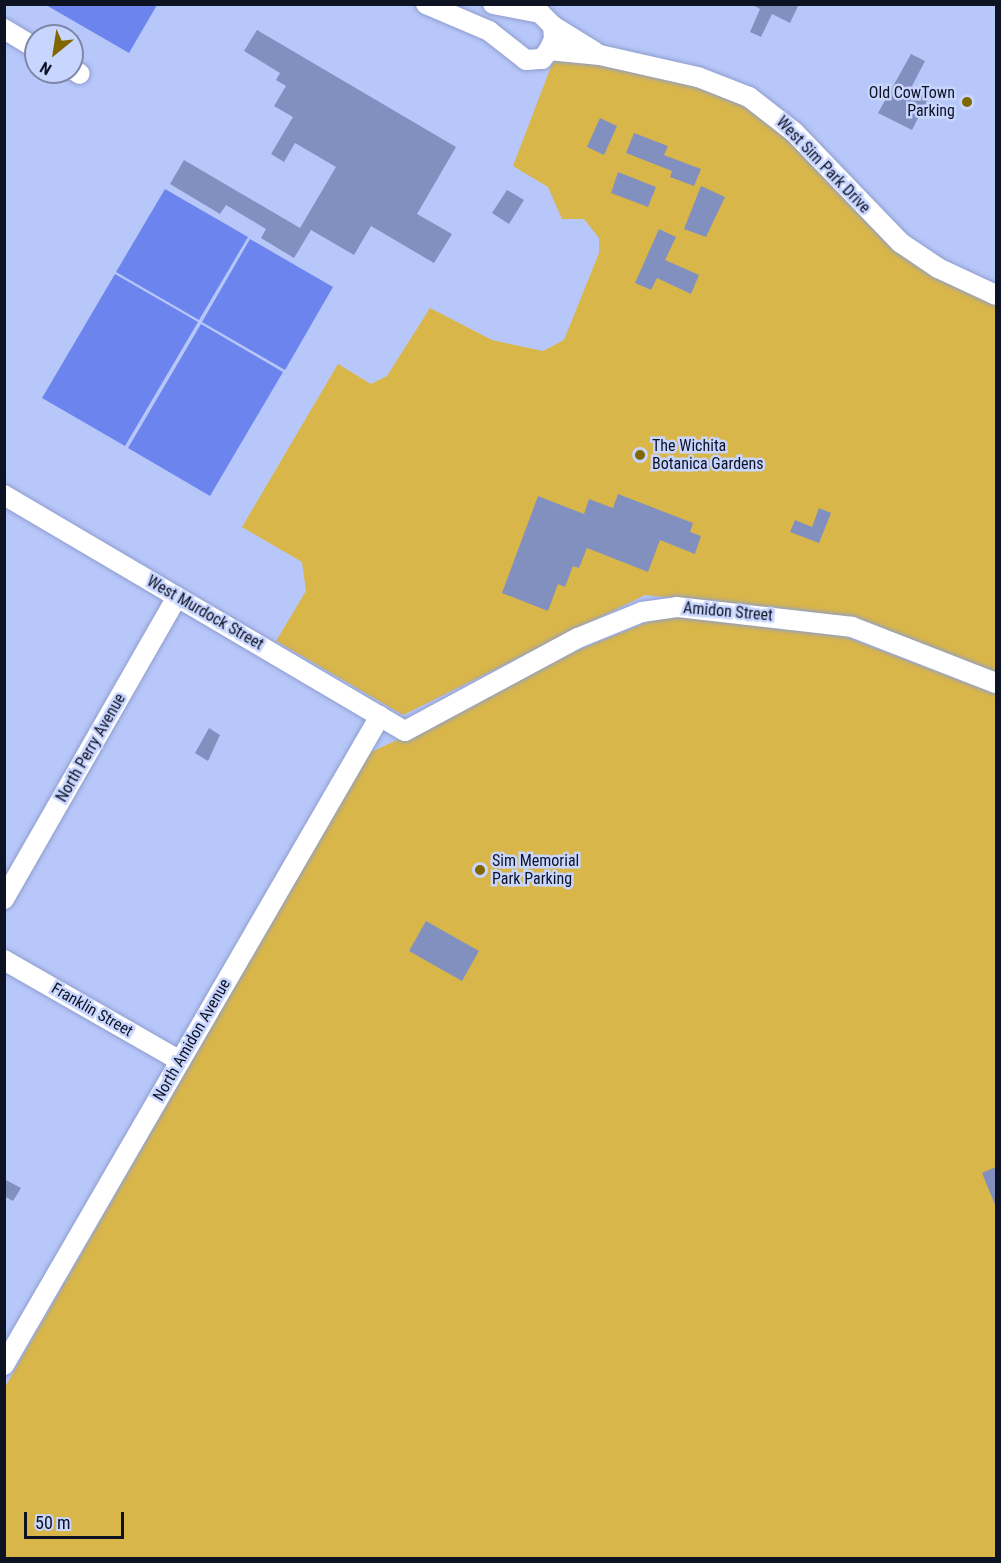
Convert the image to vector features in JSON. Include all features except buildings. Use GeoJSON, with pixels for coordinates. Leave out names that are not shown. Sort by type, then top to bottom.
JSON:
{"type":"FeatureCollection","features":[{"type":"Feature","properties":{"kind":"street"},"geometry":{"type":"LineString","coordinates":[[426,4],[489,31],[526,60],[542,59],[554,39],[553,26]]}},
{"type":"Feature","properties":{"kind":"street"},"geometry":{"type":"LineString","coordinates":[[493,4],[540,13],[553,26],[600,55]]}},
{"type":"Feature","properties":{"kind":"street"},"geometry":{"type":"LineString","coordinates":[[4,29],[24,41]]}},
{"type":"Feature","properties":{"kind":"street"},"geometry":{"type":"LineString","coordinates":[[549,50],[600,55]]}},
{"type":"Feature","properties":{"kind":"street","name":"West Sim Park Drive"},"geometry":{"type":"LineString","coordinates":[[600,55],[698,77],[749,97],[794,132],[901,243],[938,268],[996,295]]}},
{"type":"Feature","properties":{"kind":"street","name":"West Murdock Street"},"geometry":{"type":"LineString","coordinates":[[4,495],[405,731]]}},
{"type":"Feature","properties":{"kind":"street","name":"North Perry Avenue"},"geometry":{"type":"LineString","coordinates":[[4,899],[177,597]]}},
{"type":"Feature","properties":{"kind":"street","name":"Amidon Street"},"geometry":{"type":"LineString","coordinates":[[405,731],[578,638],[642,612],[677,608],[852,627],[996,683]]}},
{"type":"Feature","properties":{"kind":"street","name":"North Amidon Avenue"},"geometry":{"type":"LineString","coordinates":[[4,1365],[380,716]]}},
{"type":"Feature","properties":{"kind":"street","name":"Franklin Street"},"geometry":{"type":"LineString","coordinates":[[4,960],[180,1061]]}},
{"type":"Feature","properties":{"kind":"shaded area","name":"The Wichita Botanica Gardens"},"geometry":{"type":"Polygon","coordinates":[[[561,57],[708,87],[747,104],[777,127],[871,227],[903,253],[996,302],[996,673],[849,617],[645,595],[403,715],[276,641],[306,591],[302,562],[242,527],[338,364],[371,384],[387,376],[430,308],[492,340],[543,351],[564,340],[599,253],[599,238],[584,219],[562,219],[548,187],[513,166],[552,64],[561,57]]]}},
{"type":"Feature","properties":{"kind":"shaded area"},"geometry":{"type":"Polygon","coordinates":[[[663,616],[762,622],[838,634],[996,694],[996,1558],[5,1558],[5,1387],[369,753],[480,702],[481,689],[663,616]]]}},
{"type":"Feature","properties":{"kind":"water"},"geometry":{"type":"Polygon","coordinates":[[[46,5],[157,5],[129,53],[84,27],[84,24],[79,24],[46,5]]]}},
{"type":"Feature","properties":{"kind":"water"},"geometry":{"type":"Polygon","coordinates":[[[165,189],[248,237],[199,320],[116,272],[165,189]]]}},
{"type":"Feature","properties":{"kind":"water"},"geometry":{"type":"Polygon","coordinates":[[[250,239],[333,287],[285,370],[202,322],[250,239]]]}},
{"type":"Feature","properties":{"kind":"water"},"geometry":{"type":"Polygon","coordinates":[[[115,274],[198,322],[125,446],[42,398],[115,274]]]}},
{"type":"Feature","properties":{"kind":"water"},"geometry":{"type":"Polygon","coordinates":[[[201,324],[283,372],[210,496],[128,448],[201,324]]]}},
{"type":"Feature","properties":{"kind":"place","name":"Old CowTown Parking"},"geometry":{"type":"Point","coordinates":[967,102]}},
{"type":"Feature","properties":{"kind":"place","name":"The Wichita Botanica Gardens"},"geometry":{"type":"Point","coordinates":[640,455]}},
{"type":"Feature","properties":{"kind":"place","name":"Sim Memorial Park Parking"},"geometry":{"type":"Point","coordinates":[480,870]}}]}
